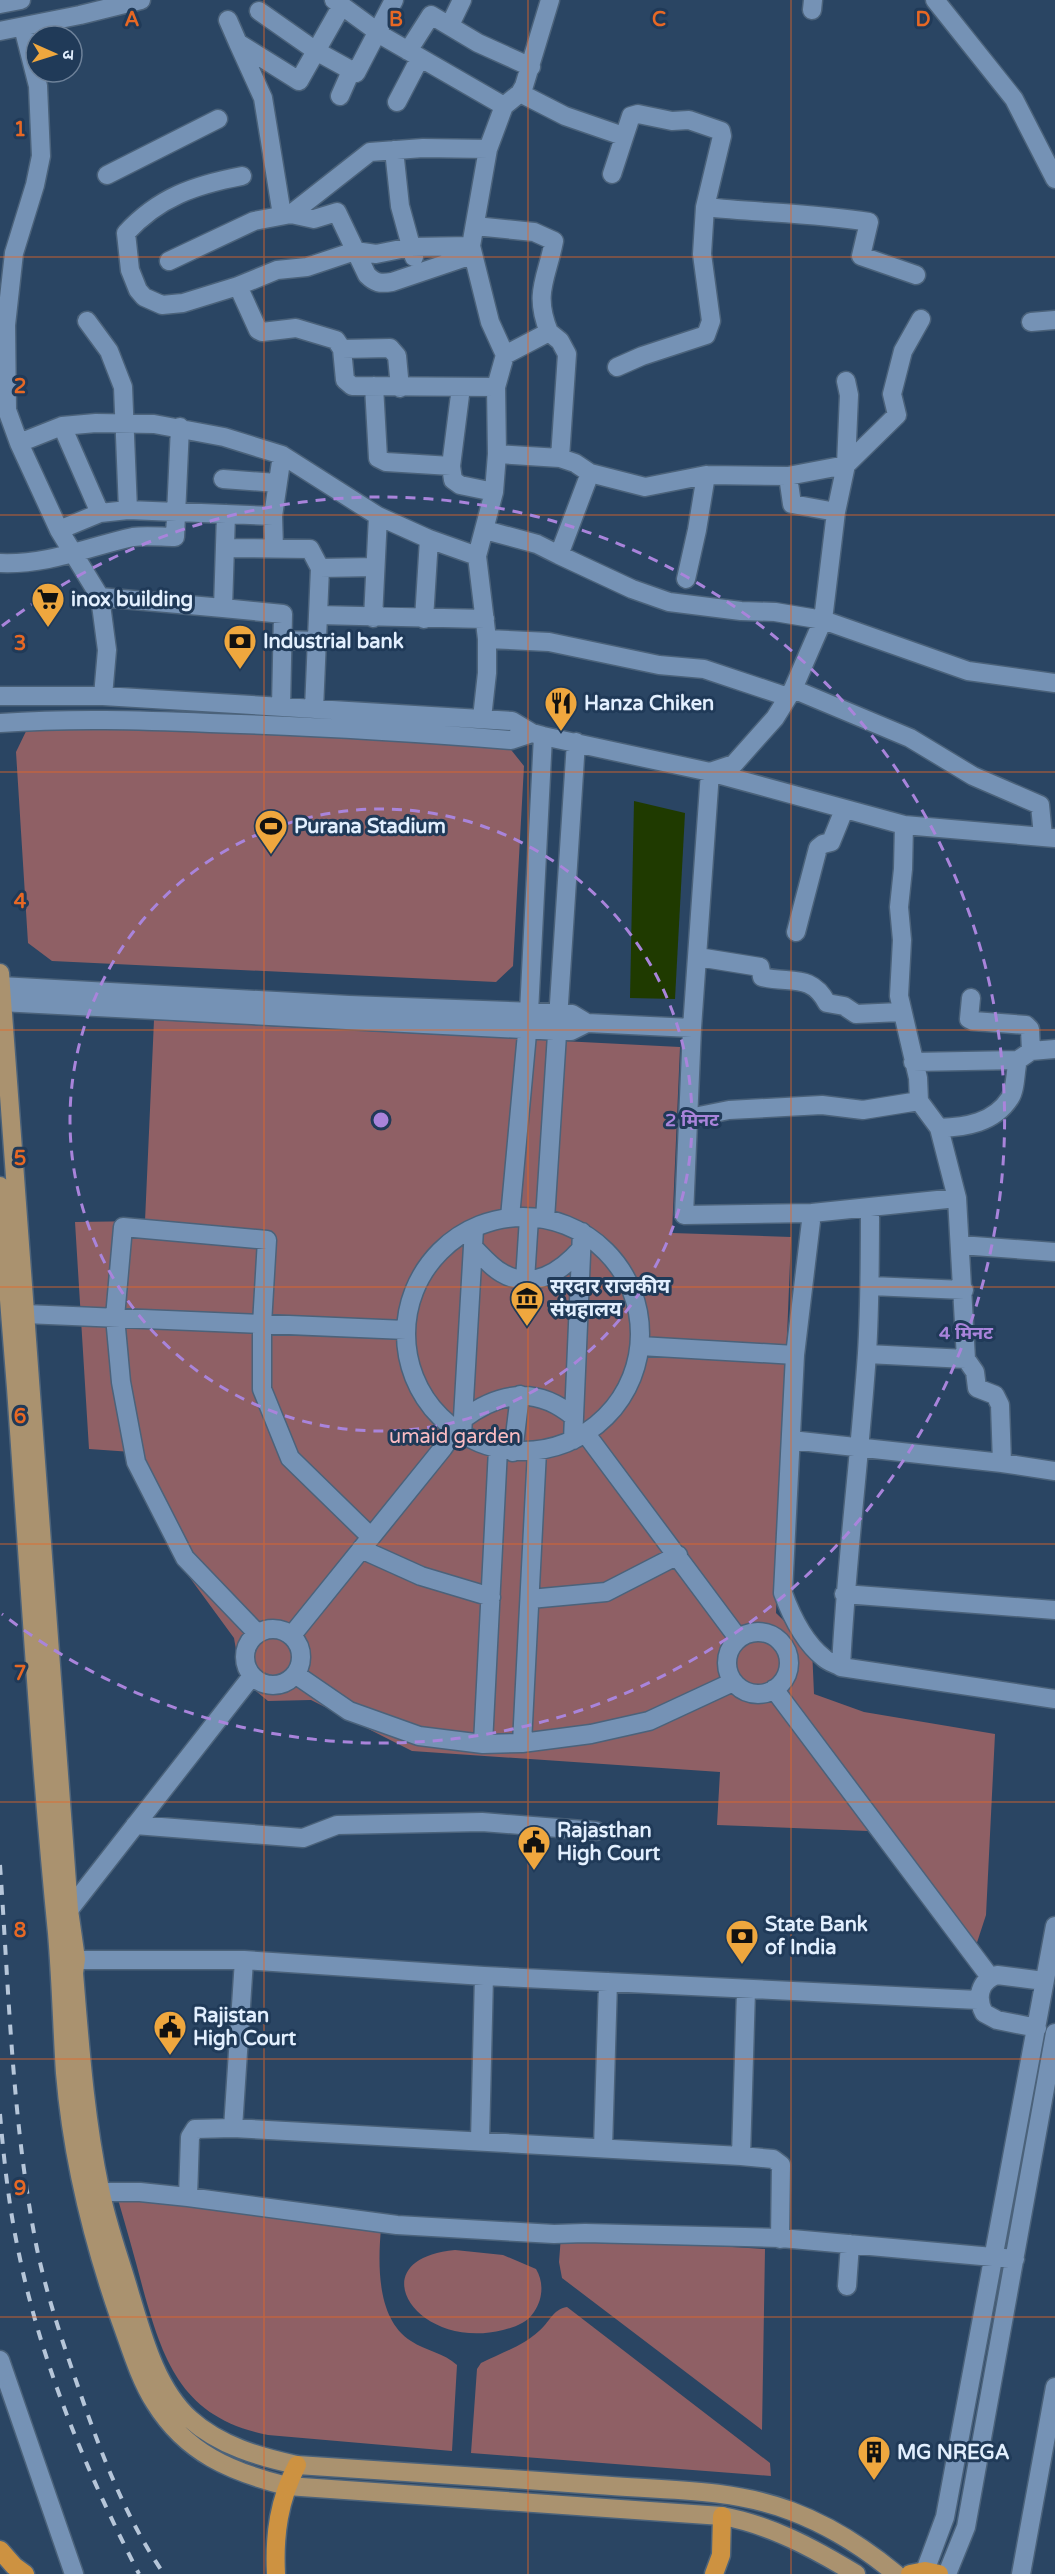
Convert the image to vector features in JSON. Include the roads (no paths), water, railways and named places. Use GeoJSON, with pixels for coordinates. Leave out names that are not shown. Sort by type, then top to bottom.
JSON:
{"type":"FeatureCollection","features":[{"type":"Feature","properties":{"kind":"highway"},"geometry":{"type":"LineString","coordinates":[[276,2574],[276,2534],[287,2486],[297,2465]]}},
{"type":"Feature","properties":{"kind":"highway"},"geometry":{"type":"LineString","coordinates":[[714,2574],[721,2555],[722,2516]]}},
{"type":"Feature","properties":{"kind":"highway"},"geometry":{"type":"LineString","coordinates":[[0,2550],[14,2566],[25,2574]]}},
{"type":"Feature","properties":{"kind":"main road"},"geometry":{"type":"LineString","coordinates":[[0,973],[69,1910],[65,2075],[75,2153],[88,2217],[114,2301],[138,2367],[153,2400],[183,2439],[224,2465],[255,2478],[287,2486],[578,2508],[722,2516],[762,2526],[795,2539],[856,2574]]}},
{"type":"Feature","properties":{"kind":"main road"},"geometry":{"type":"LineString","coordinates":[[0,1186],[46,1826],[68,1960],[74,1973],[82,2062],[93,2150],[101,2192],[138,2321],[158,2374],[176,2404],[190,2419],[213,2437],[262,2457],[297,2465],[480,2476],[746,2498],[790,2510],[811,2520],[881,2561],[896,2574]]}},
{"type":"Feature","properties":{"kind":"main road"},"geometry":{"type":"LineString","coordinates":[[479,2499],[480,2476]]}},
{"type":"Feature","properties":{"kind":"street"},"geometry":{"type":"LineString","coordinates":[[0,4],[21,0]]}},
{"type":"Feature","properties":{"kind":"street"},"geometry":{"type":"LineString","coordinates":[[0,31],[23,27],[78,8],[141,0]]}},
{"type":"Feature","properties":{"kind":"street"},"geometry":{"type":"LineString","coordinates":[[259,11],[316,51],[356,73],[394,0]]}},
{"type":"Feature","properties":{"kind":"street"},"geometry":{"type":"LineString","coordinates":[[450,26],[462,0]]}},
{"type":"Feature","properties":{"kind":"street"},"geometry":{"type":"LineString","coordinates":[[482,717],[487,673],[487,639],[477,556],[494,492],[497,454],[496,387],[505,355],[490,322],[471,250],[488,149],[504,106],[520,93],[531,67],[550,0]]}},
{"type":"Feature","properties":{"kind":"street"},"geometry":{"type":"LineString","coordinates":[[934,0],[1014,99],[1055,179]]}},
{"type":"Feature","properties":{"kind":"street"},"geometry":{"type":"LineString","coordinates":[[238,43],[299,81],[338,4],[414,55],[504,106]]}},
{"type":"Feature","properties":{"kind":"street"},"geometry":{"type":"LineString","coordinates":[[397,102],[431,15],[478,43],[531,67]]}},
{"type":"Feature","properties":{"kind":"street"},"geometry":{"type":"LineString","coordinates":[[228,20],[263,98],[286,214]]}},
{"type":"Feature","properties":{"kind":"street"},"geometry":{"type":"LineString","coordinates":[[23,27],[38,86],[41,156],[35,185],[14,253],[6,325],[7,410],[19,443],[59,530],[100,597],[107,650],[103,696]]}},
{"type":"Feature","properties":{"kind":"street"},"geometry":{"type":"LineString","coordinates":[[340,96],[351,71]]}},
{"type":"Feature","properties":{"kind":"street"},"geometry":{"type":"LineString","coordinates":[[520,93],[565,116],[623,136]]}},
{"type":"Feature","properties":{"kind":"street"},"geometry":{"type":"LineString","coordinates":[[612,174],[623,136],[632,116],[638,114],[672,121],[689,120],[721,130],[722,136],[705,207],[702,254],[711,321],[710,329],[706,334],[617,367]]}},
{"type":"Feature","properties":{"kind":"street"},"geometry":{"type":"LineString","coordinates":[[107,174],[218,119]]}},
{"type":"Feature","properties":{"kind":"street"},"geometry":{"type":"LineString","coordinates":[[286,214],[370,152],[451,147],[488,149]]}},
{"type":"Feature","properties":{"kind":"street"},"geometry":{"type":"LineString","coordinates":[[394,150],[400,206],[418,272]]}},
{"type":"Feature","properties":{"kind":"street"},"geometry":{"type":"LineString","coordinates":[[242,176],[203,183],[163,201],[153,207],[126,232],[131,276],[138,290],[162,305],[183,303],[277,270],[307,267],[355,251],[376,254],[411,247],[471,250]]}},
{"type":"Feature","properties":{"kind":"street"},"geometry":{"type":"LineString","coordinates":[[705,207],[826,215],[869,222],[861,256],[916,275]]}},
{"type":"Feature","properties":{"kind":"street"},"geometry":{"type":"LineString","coordinates":[[169,261],[254,220],[286,214],[314,219],[337,212],[355,251],[373,281],[381,284],[392,282],[471,250]]}},
{"type":"Feature","properties":{"kind":"street"},"geometry":{"type":"LineString","coordinates":[[475,226],[534,232],[548,236],[554,241],[541,289],[541,312],[549,332],[560,341],[567,354],[560,458]]}},
{"type":"Feature","properties":{"kind":"street"},"geometry":{"type":"LineString","coordinates":[[238,285],[258,330],[261,332],[285,328],[310,331],[336,339],[342,349],[344,376],[348,384],[400,388],[496,387]]}},
{"type":"Feature","properties":{"kind":"street"},"geometry":{"type":"LineString","coordinates":[[497,454],[560,458],[575,463],[590,473],[645,487],[706,475],[788,476],[846,465],[897,415],[892,394],[903,351],[921,319]]}},
{"type":"Feature","properties":{"kind":"street"},"geometry":{"type":"LineString","coordinates":[[1030,322],[1055,320]]}},
{"type":"Feature","properties":{"kind":"street"},"geometry":{"type":"LineString","coordinates":[[87,321],[115,361],[123,387],[128,510]]}},
{"type":"Feature","properties":{"kind":"street"},"geometry":{"type":"LineString","coordinates":[[505,355],[549,332]]}},
{"type":"Feature","properties":{"kind":"street"},"geometry":{"type":"LineString","coordinates":[[342,349],[390,348],[397,356],[400,388]]}},
{"type":"Feature","properties":{"kind":"street"},"geometry":{"type":"LineString","coordinates":[[710,772],[734,764],[775,718],[790,693],[823,620],[836,512],[846,465],[849,395],[846,381]]}},
{"type":"Feature","properties":{"kind":"street"},"geometry":{"type":"LineString","coordinates":[[374,386],[378,458],[386,462],[451,466]]}},
{"type":"Feature","properties":{"kind":"street"},"geometry":{"type":"LineString","coordinates":[[461,387],[451,466],[453,480],[459,485],[494,492]]}},
{"type":"Feature","properties":{"kind":"street"},"geometry":{"type":"LineString","coordinates":[[19,443],[62,426],[126,423],[180,427],[224,437],[282,455],[378,516],[429,539],[477,556]]}},
{"type":"Feature","properties":{"kind":"street"},"geometry":{"type":"LineString","coordinates":[[62,426],[100,513]]}},
{"type":"Feature","properties":{"kind":"street"},"geometry":{"type":"LineString","coordinates":[[0,563],[27,564],[75,555],[135,537],[175,537],[180,427]]}},
{"type":"Feature","properties":{"kind":"street"},"geometry":{"type":"LineString","coordinates":[[273,548],[273,516],[282,455]]}},
{"type":"Feature","properties":{"kind":"street"},"geometry":{"type":"LineString","coordinates":[[559,555],[590,473]]}},
{"type":"Feature","properties":{"kind":"street"},"geometry":{"type":"LineString","coordinates":[[686,579],[698,530],[706,475]]}},
{"type":"Feature","properties":{"kind":"street"},"geometry":{"type":"LineString","coordinates":[[788,476],[792,504],[836,512]]}},
{"type":"Feature","properties":{"kind":"street"},"geometry":{"type":"LineString","coordinates":[[222,479],[277,483]]}},
{"type":"Feature","properties":{"kind":"street"},"geometry":{"type":"LineString","coordinates":[[59,530],[100,513],[128,510],[273,516]]}},
{"type":"Feature","properties":{"kind":"street"},"geometry":{"type":"LineString","coordinates":[[223,608],[226,514]]}},
{"type":"Feature","properties":{"kind":"street"},"geometry":{"type":"LineString","coordinates":[[373,618],[378,516]]}},
{"type":"Feature","properties":{"kind":"street"},"geometry":{"type":"LineString","coordinates":[[485,530],[537,544],[632,589],[669,602],[741,611],[775,612],[823,620],[968,671],[1055,683]]}},
{"type":"Feature","properties":{"kind":"street"},"geometry":{"type":"LineString","coordinates":[[424,619],[429,539]]}},
{"type":"Feature","properties":{"kind":"street"},"geometry":{"type":"LineString","coordinates":[[226,548],[310,549],[320,568],[314,709]]}},
{"type":"Feature","properties":{"kind":"street"},"geometry":{"type":"LineString","coordinates":[[320,568],[375,567]]}},
{"type":"Feature","properties":{"kind":"street"},"geometry":{"type":"LineString","coordinates":[[100,597],[283,614],[281,707]]}},
{"type":"Feature","properties":{"kind":"street"},"geometry":{"type":"LineString","coordinates":[[318,615],[485,619]]}},
{"type":"Feature","properties":{"kind":"street"},"geometry":{"type":"LineString","coordinates":[[0,696],[103,696],[482,717],[512,721],[537,735],[710,772],[904,825],[1049,837],[1040,805],[973,776],[910,738],[790,693],[704,669],[659,664],[549,642],[487,639]]}},
{"type":"Feature","properties":{"kind":"street"},"geometry":{"type":"LineString","coordinates":[[282,640],[317,641]]}},
{"type":"Feature","properties":{"kind":"street"},"geometry":{"type":"LineString","coordinates":[[0,723],[60,718],[119,718],[343,727],[511,740],[537,735]]}},
{"type":"Feature","properties":{"kind":"street"},"geometry":{"type":"LineString","coordinates":[[510,1217],[538,871],[537,735]]}},
{"type":"Feature","properties":{"kind":"street"},"geometry":{"type":"LineString","coordinates":[[525,1280],[537,1218],[559,1031],[576,742]]}},
{"type":"Feature","properties":{"kind":"street"},"geometry":{"type":"LineString","coordinates":[[710,772],[692,1028],[684,1215],[812,1214],[957,1198]]}},
{"type":"Feature","properties":{"kind":"street"},"geometry":{"type":"LineString","coordinates":[[796,932],[818,848],[831,842],[844,810]]}},
{"type":"Feature","properties":{"kind":"street"},"geometry":{"type":"LineString","coordinates":[[904,825],[899,907],[902,940],[899,963],[901,1012],[918,1078],[919,1101],[939,1128],[957,1198],[964,1290],[966,1359],[975,1372],[978,1388],[995,1395],[1000,1406],[1002,1463]]}},
{"type":"Feature","properties":{"kind":"street"},"geometry":{"type":"LineString","coordinates":[[538,871],[567,874]]}},
{"type":"Feature","properties":{"kind":"street"},"geometry":{"type":"LineString","coordinates":[[698,957],[760,968],[762,977],[773,980],[810,982],[821,990],[827,1003],[843,1006],[856,1014],[901,1012]]}},
{"type":"Feature","properties":{"kind":"street"},"geometry":{"type":"LineString","coordinates":[[1,994],[527,1021],[559,1031],[571,1031],[587,1023]]}},
{"type":"Feature","properties":{"kind":"street"},"geometry":{"type":"LineString","coordinates":[[939,1128],[967,1127],[992,1117],[1011,1096],[1024,1055],[1030,1029],[1026,1025],[972,1021],[969,1019],[971,998]]}},
{"type":"Feature","properties":{"kind":"street"},"geometry":{"type":"LineString","coordinates":[[527,1021],[560,1013],[572,1014],[587,1023],[692,1028]]}},
{"type":"Feature","properties":{"kind":"street"},"geometry":{"type":"LineString","coordinates":[[913,1062],[1024,1055],[1055,1049]]}},
{"type":"Feature","properties":{"kind":"street"},"geometry":{"type":"LineString","coordinates":[[689,1118],[729,1110],[822,1105],[863,1110],[919,1101]]}},
{"type":"Feature","properties":{"kind":"street"},"geometry":{"type":"LineString","coordinates":[[841,1667],[844,1594],[867,1354],[871,1286],[870,1207]]}},
{"type":"Feature","properties":{"kind":"street"},"geometry":{"type":"LineString","coordinates":[[812,1214],[795,1355],[783,1593],[790,1613],[797,1626],[824,1659],[841,1667],[1055,1699]]}},
{"type":"Feature","properties":{"kind":"street"},"geometry":{"type":"LineString","coordinates":[[510,1217],[537,1218],[613,1258],[627,1278],[640,1324],[640,1346],[632,1378],[608,1416],[579,1437],[558,1447],[537,1451],[505,1450],[483,1446],[460,1428],[435,1413],[419,1390],[411,1369],[406,1330],[412,1294],[428,1265],[449,1242],[462,1233],[510,1217]]}},
{"type":"Feature","properties":{"kind":"street"},"geometry":{"type":"LineString","coordinates":[[257,1633],[185,1558],[136,1462],[121,1382],[115,1317],[123,1227],[267,1240],[262,1324],[262,1389],[290,1458],[366,1543],[421,1576],[491,1597]]}},
{"type":"Feature","properties":{"kind":"street"},"geometry":{"type":"LineString","coordinates":[[460,1428],[474,1229]]}},
{"type":"Feature","properties":{"kind":"street"},"geometry":{"type":"LineString","coordinates":[[473,1247],[501,1273],[525,1280],[536,1280],[567,1266],[581,1241]]}},
{"type":"Feature","properties":{"kind":"street"},"geometry":{"type":"LineString","coordinates":[[581,1241],[574,1417],[579,1437],[678,1555],[738,1638]]}},
{"type":"Feature","properties":{"kind":"street"},"geometry":{"type":"LineString","coordinates":[[960,1245],[1055,1252]]}},
{"type":"Feature","properties":{"kind":"street"},"geometry":{"type":"LineString","coordinates":[[871,1286],[964,1290]]}},
{"type":"Feature","properties":{"kind":"street"},"geometry":{"type":"LineString","coordinates":[[25,1314],[406,1330]]}},
{"type":"Feature","properties":{"kind":"street"},"geometry":{"type":"LineString","coordinates":[[640,1346],[795,1355]]}},
{"type":"Feature","properties":{"kind":"street"},"geometry":{"type":"LineString","coordinates":[[867,1354],[966,1359]]}},
{"type":"Feature","properties":{"kind":"street"},"geometry":{"type":"LineString","coordinates":[[292,1635],[443,1448],[460,1428],[487,1405],[520,1395],[546,1399],[559,1405],[574,1417]]}},
{"type":"Feature","properties":{"kind":"street"},"geometry":{"type":"LineString","coordinates":[[483,1744],[491,1597],[505,1450],[520,1395]]}},
{"type":"Feature","properties":{"kind":"street"},"geometry":{"type":"LineString","coordinates":[[791,1440],[1002,1463],[1055,1472]]}},
{"type":"Feature","properties":{"kind":"street"},"geometry":{"type":"LineString","coordinates":[[522,1743],[537,1451]]}},
{"type":"Feature","properties":{"kind":"street"},"geometry":{"type":"LineString","coordinates":[[530,1599],[606,1592],[678,1555]]}},
{"type":"Feature","properties":{"kind":"street"},"geometry":{"type":"LineString","coordinates":[[844,1594],[1055,1610]]}},
{"type":"Feature","properties":{"kind":"street"},"geometry":{"type":"LineString","coordinates":[[275,1628],[292,1635],[301,1653],[301,1663],[295,1674],[287,1681],[272,1685],[262,1683],[252,1676],[246,1662],[246,1650],[249,1641],[257,1633],[275,1628]]}},
{"type":"Feature","properties":{"kind":"street"},"geometry":{"type":"LineString","coordinates":[[757,1632],[776,1637],[783,1645],[789,1663],[782,1682],[766,1692],[748,1692],[733,1682],[727,1664],[728,1654],[738,1638],[757,1632]]}},
{"type":"Feature","properties":{"kind":"street"},"geometry":{"type":"LineString","coordinates":[[295,1674],[349,1711],[419,1736],[483,1744],[522,1743],[591,1734],[649,1721],[733,1682]]}},
{"type":"Feature","properties":{"kind":"street"},"geometry":{"type":"LineString","coordinates":[[69,1910],[252,1676]]}},
{"type":"Feature","properties":{"kind":"street"},"geometry":{"type":"LineString","coordinates":[[774,1689],[990,1977]]}},
{"type":"Feature","properties":{"kind":"street"},"geometry":{"type":"LineString","coordinates":[[135,1825],[303,1838],[337,1826],[348,1825],[482,1822],[596,1831]]}},
{"type":"Feature","properties":{"kind":"street"},"geometry":{"type":"LineString","coordinates":[[925,2573],[945,2517],[994,2257],[1045,2014],[1054,1934]]}},
{"type":"Feature","properties":{"kind":"street"},"geometry":{"type":"LineString","coordinates":[[68,1960],[244,1960],[484,1976],[978,2000]]}},
{"type":"Feature","properties":{"kind":"street"},"geometry":{"type":"LineString","coordinates":[[233,2128],[244,1960]]}},
{"type":"Feature","properties":{"kind":"street"},"geometry":{"type":"LineString","coordinates":[[1045,2014],[997,2020],[984,2013],[978,2000],[982,1986],[990,1977],[1049,1975]]}},
{"type":"Feature","properties":{"kind":"street"},"geometry":{"type":"LineString","coordinates":[[480,2141],[484,1976]]}},
{"type":"Feature","properties":{"kind":"street"},"geometry":{"type":"LineString","coordinates":[[603,2148],[608,1982]]}},
{"type":"Feature","properties":{"kind":"street"},"geometry":{"type":"LineString","coordinates":[[741,2156],[746,1989]]}},
{"type":"Feature","properties":{"kind":"street"},"geometry":{"type":"LineString","coordinates":[[947,2574],[966,2527],[1055,2033]]}},
{"type":"Feature","properties":{"kind":"street"},"geometry":{"type":"LineString","coordinates":[[188,2197],[192,2132],[195,2129],[233,2128],[741,2156],[773,2159],[781,2165],[780,2239]]}},
{"type":"Feature","properties":{"kind":"street"},"geometry":{"type":"LineString","coordinates":[[101,2192],[140,2192],[188,2197],[397,2225],[554,2234],[780,2239],[1014,2259]]}},
{"type":"Feature","properties":{"kind":"street"},"geometry":{"type":"LineString","coordinates":[[847,2286],[850,2244]]}},
{"type":"Feature","properties":{"kind":"street"},"geometry":{"type":"LineString","coordinates":[[0,2360],[75,2574]]}},
{"type":"Feature","properties":{"kind":"street"},"geometry":{"type":"LineString","coordinates":[[1021,2574],[1055,2387]]}},
{"type":"Feature","properties":{"kind":"railway"},"geometry":{"type":"LineString","coordinates":[[0,1865],[17,2106],[29,2202],[41,2268],[64,2345],[108,2468],[139,2533],[164,2574]]}},
{"type":"Feature","properties":{"kind":"railway"},"geometry":{"type":"LineString","coordinates":[[0,2114],[15,2237],[40,2337],[84,2458],[139,2574]]}},
{"type":"Feature","properties":{"kind":"place","name":"inox building"},"geometry":{"type":"Point","coordinates":[48,628]}},
{"type":"Feature","properties":{"kind":"place","name":"Industrial bank"},"geometry":{"type":"Point","coordinates":[240,670]}},
{"type":"Feature","properties":{"kind":"place","name":"Hanza Chiken"},"geometry":{"type":"Point","coordinates":[561,732]}},
{"type":"Feature","properties":{"kind":"place","name":"Purana Stadium"},"geometry":{"type":"Point","coordinates":[271,855]}},
{"type":"Feature","properties":{"kind":"place","name":"सरदार राजकीय संग्रहालय"},"geometry":{"type":"Point","coordinates":[527,1327]}},
{"type":"Feature","properties":{"kind":"place","name":"Rajasthan High Court"},"geometry":{"type":"Point","coordinates":[534,1871]}},
{"type":"Feature","properties":{"kind":"place","name":"State Bank of India"},"geometry":{"type":"Point","coordinates":[742,1965]}},
{"type":"Feature","properties":{"kind":"place","name":"Rajistan High Court"},"geometry":{"type":"Point","coordinates":[170,2056]}},
{"type":"Feature","properties":{"kind":"place","name":"MG NREGA"},"geometry":{"type":"Point","coordinates":[874,2481]}},
{"type":"Feature","properties":{"kind":"park label","name":"umaid garden"},"geometry":{"type":"Point","coordinates":[455,1436]}}]}
